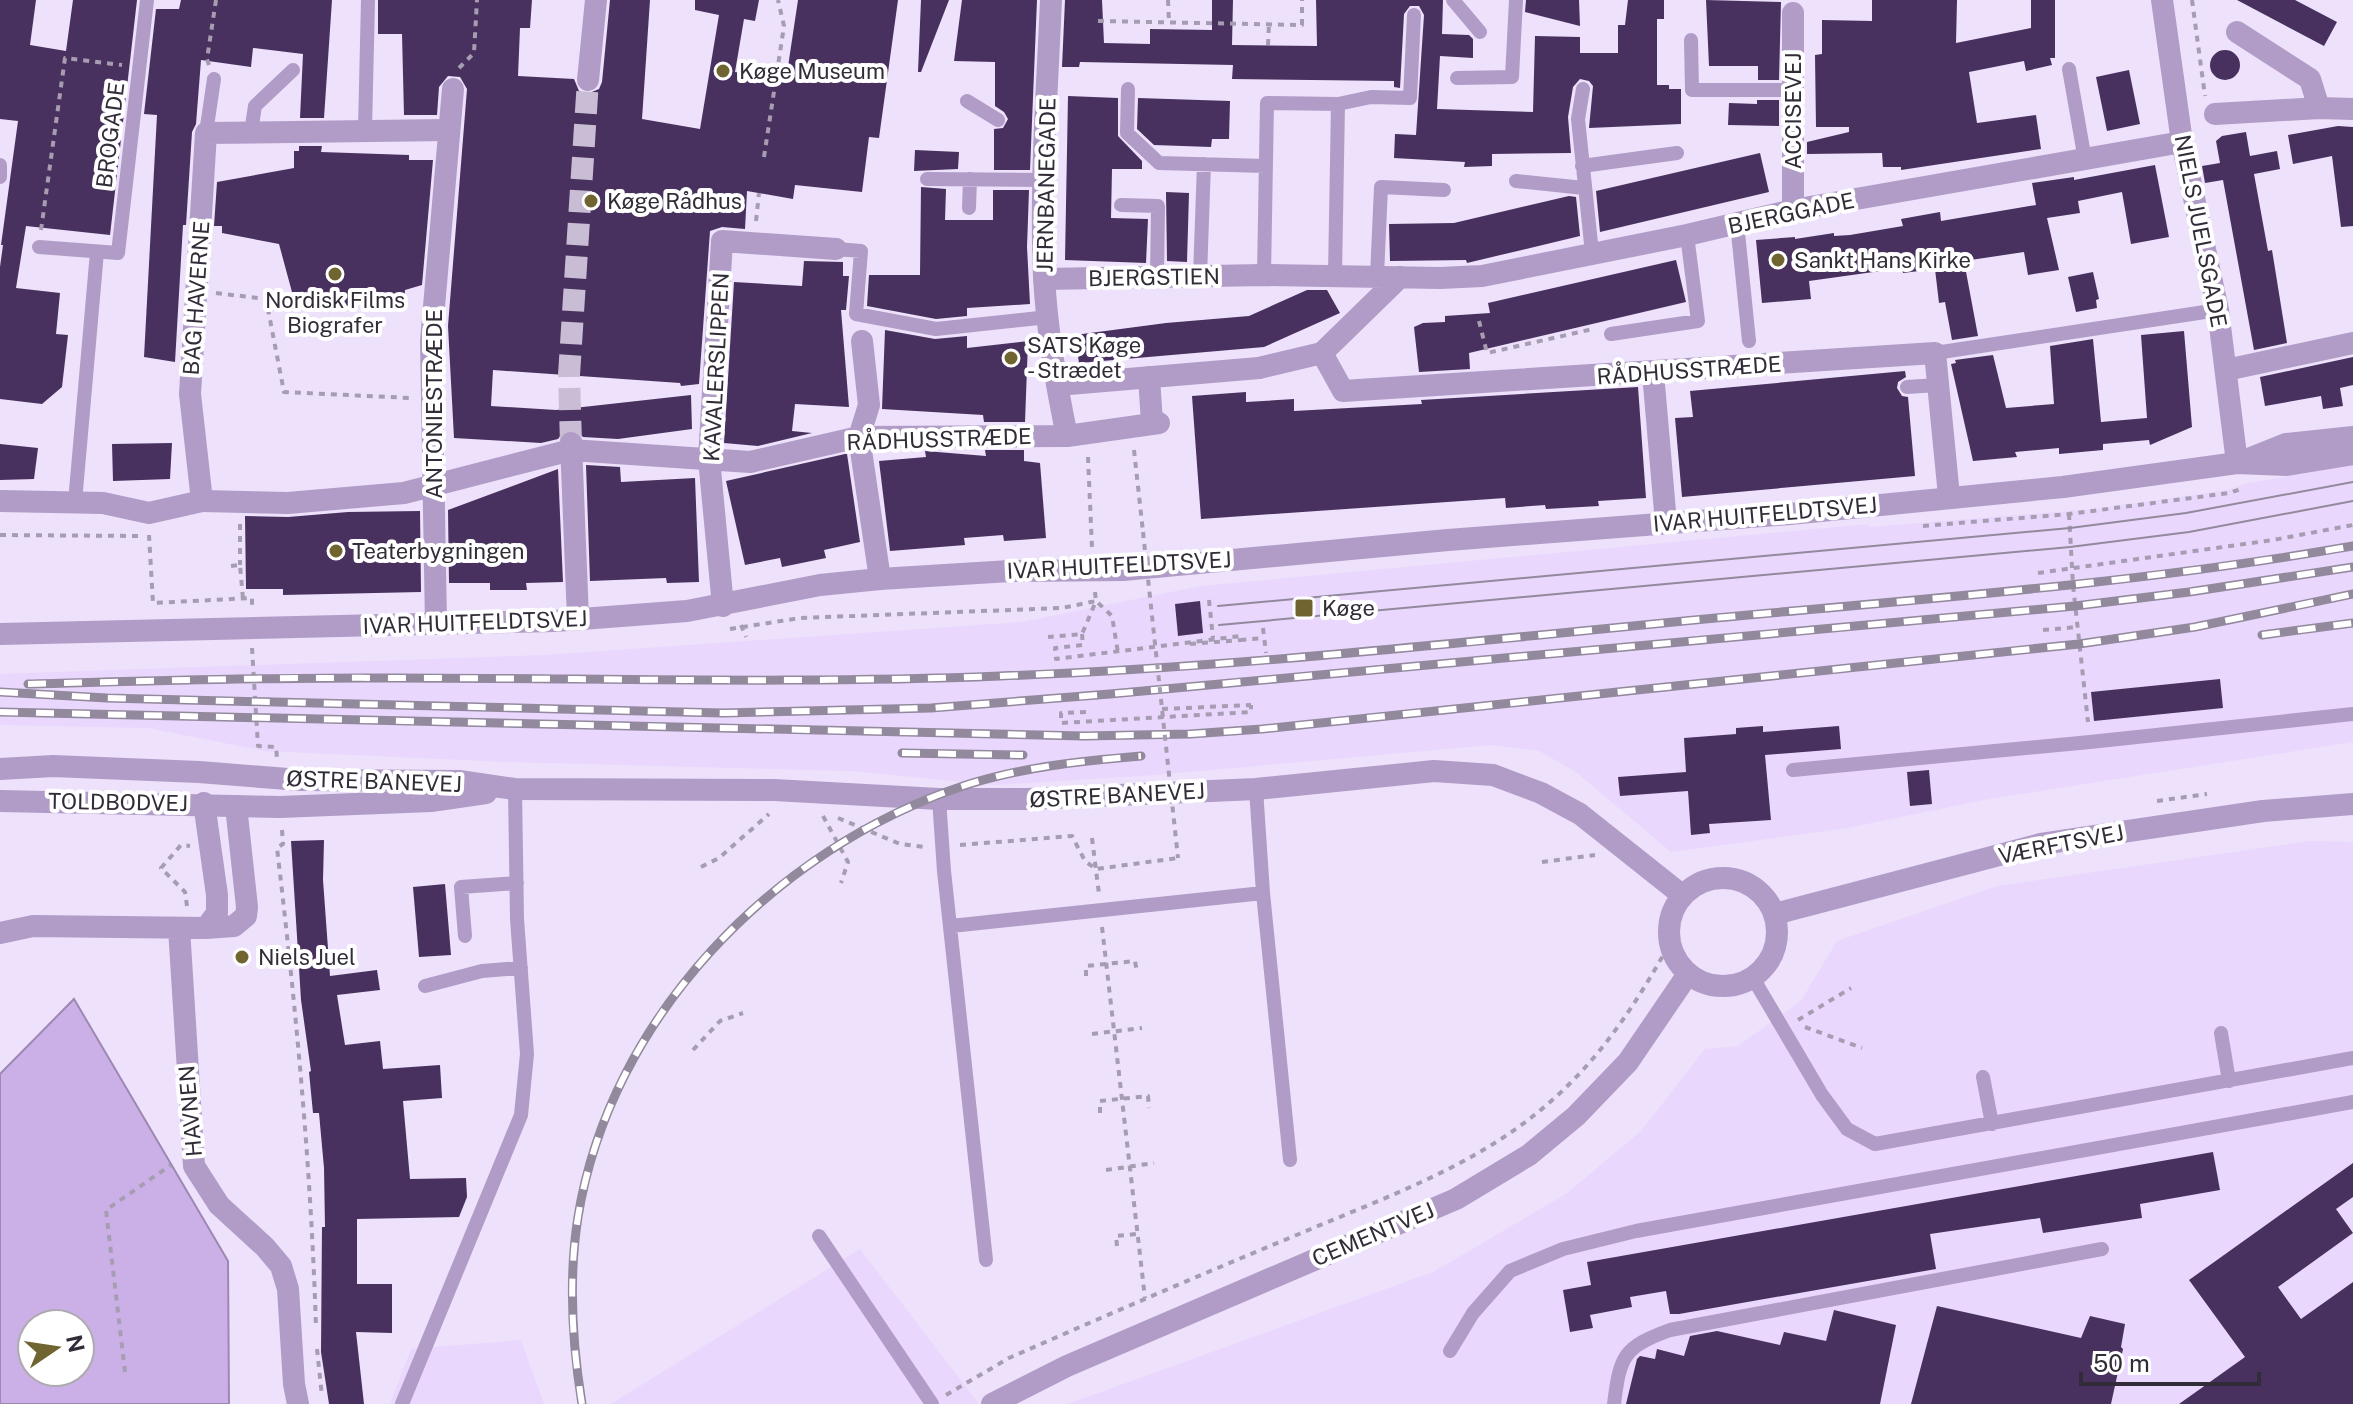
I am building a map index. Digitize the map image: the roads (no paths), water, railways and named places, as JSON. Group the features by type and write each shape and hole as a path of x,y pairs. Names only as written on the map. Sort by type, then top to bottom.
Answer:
{"street":[{"path":"588,80 596,0"},
{"name":"JERNBANEGADE","path":"1051,0 1042,121 1044,279 1056,377 1077,435"},
{"name":"NIELS JUELSGADE","path":"2162,0 2182,142 2218,310 2237,463"},
{"name":"ACCISEVEJ","path":"1793,13 1793,210"},
{"path":"2237,32 2310,79 2319,108"},
{"name":"ANTONIESTRÆDE","path":"436,624 431,341 453,89"},
{"path":"2215,114 2353,109"},
{"path":"206,133 449,130"},
{"name":"BAG HAVERNE","path":"202,501 190,394 206,133"},
{"name":"BJERGGADE","path":"1264,275 1482,276 1687,235 1793,210 2182,142"},
{"name":"KAVALERSLIPPEN","path":"723,606 709,459 722,241 836,249"},
{"name":"BJERGSTIEN","path":"1044,279 1264,275"},
{"path":"1056,377 1149,377 1259,368 1322,353 1400,277"},
{"path":"862,341 869,405 859,437 880,579"},
{"path":"2226,370 2353,343"},
{"name":"RÅDHUSSTRÆDE","path":"1322,353 1343,391 1935,353"},
{"path":"1935,353 1949,496"},
{"path":"1653,373 1666,523"},
{"name":"RÅDHUSSTRÆDE","path":"202,501 288,503 404,493 571,447 750,462 859,437 1077,435 1156,423 1149,377"},
{"name":"IVAR HUITFELDTSVEJ","path":"2237,463 2286,444 2353,437"},
{"path":"571,447 578,619"},
{"name":"IVAR HUITFELDTSVEJ","path":"0,634 436,624 687,611 820,585 880,579 1123,570 1448,540 1790,514 2063,487 2237,463 2287,465 2353,454"},
{"path":"0,501 103,503 149,524 202,501"},
{"name":"TOLDBODVEJ","path":"0,769 53,766 234,775"},
{"name":"ØSTRE BANEVEJ","path":"234,775 300,780 459,781 515,789 939,799 1028,799 1256,789 1434,771 1493,775 1541,793 1580,814 1682,895"},
{"name":"HAVNEN","path":"199,772 217,913 192,928 194,1166 219,1205 281,1266 288,1289 298,1404"},
{"path":"0,933 33,926 234,926 246,916 247,896 234,775"},
{"name":"ØSTRE BANEVEJ","path":"236,806 431,801 515,789"},
{"name":"TOLDBODVEJ","path":"0,801 236,806"},
{"name":"VÆRFTSVEJ","path":"1775,914 2041,844 2263,811 2353,804"},
{"path":"1715,878 1734,878 1751,885 1766,898 1775,914 1778,932 1775,950 1766,966 1753,978 1737,985 1720,987 1703,983 1688,974 1677,960 1670,943 1669,926 1673,909 1682,895 1697,884 1715,878"},
{"name":"CEMENTVEJ","path":"992,1404 1092,1355 1456,1199 1529,1155 1576,1116 1628,1062 1688,974"}],"lane":[{"name":"BROGADE","path":"97,252 118,253 147,0"},
{"path":"365,130 368,0"},
{"path":"1453,0 1480,32"},
{"path":"1457,78 1512,77 1516,0"},
{"path":"1264,275 1267,103 1338,104 1371,97 1410,98 1414,15"},
{"path":"1691,40 1692,90 1793,90"},
{"path":"2069,69 2085,160"},
{"path":"251,132 255,106 293,70"},
{"path":"206,133 214,79"},
{"path":"1128,89 1127,133 1159,163 1266,166"},
{"path":"1583,89 1578,119 1592,253"},
{"path":"967,101 998,120"},
{"path":"1335,275 1338,104"},
{"path":"1582,166 1677,153"},
{"path":"1200,276 1204,164"},
{"path":"0,165 0,177"},
{"path":"927,179 1043,180"},
{"path":"969,208 970,179"},
{"path":"1516,181 1584,188"},
{"path":"1377,276 1381,187 1444,190"},
{"path":"1121,205 1158,206 1157,277"},
{"path":"1737,223 1749,341"},
{"path":"1611,334 1698,321 1687,235"},
{"path":"39,247 97,252 75,502"},
{"path":"836,249 861,251 856,314 936,329 1048,317"},
{"path":"1935,353 2218,310"},
{"path":"1907,387 1938,385"},
{"path":"1793,770 2353,714"},
{"path":"402,1404 521,1115 527,1054 515,789"},
{"path":"1256,789 1263,893 1290,1160"},
{"path":"939,799 986,1260"},
{"path":"465,936 461,887 517,883"},
{"path":"951,926 1263,893"},
{"path":"425,986 482,971 521,968"},
{"path":"1753,978 1822,1095 1847,1129 1875,1144 2353,1058"},
{"path":"2221,1033 2229,1081"},
{"path":"1983,1077 1992,1124"},
{"path":"1450,1351 1473,1313 1510,1271 1563,1249 1652,1228 2353,1102"},
{"path":"819,1236 932,1404"},
{"path":"1614,1404 1626,1353 1640,1341 1670,1330 2102,1249"}],"tunnel":[{"path":"571,443 569,375 588,80"}],"tram line":[{"path":"1218,606 2070,528 2186,513 2353,482"},
{"path":"1219,625 2070,547 2189,532 2353,501"}],"railway":[{"path":"28,684 346,678 848,680 1094,672 1374,651 1975,594 2202,569 2353,546"},
{"path":"0,692 107,698 723,713 931,708 2075,606 2353,567"},
{"path":"0,712 1084,736 1190,734 2079,644 2195,627 2353,594"},
{"path":"2262,635 2353,623"},
{"path":"902,753 1023,755"},
{"path":"582,1404 574,1334 573,1264 578,1217 596,1144 625,1075 664,1010 712,950 767,898 828,852 894,814 963,786 1007,774 1141,756"}],"place":[{"name":"Køge Museum","path":"723,71"},
{"name":"Køge Rådhus","path":"591,201"},
{"name":"Sankt Hans Kirke","path":"1778,260"},
{"name":"Nordisk Films Biografer","path":"335,274"},
{"name":"SATS Køge - Strædet","path":"1011,358"},
{"name":"Teaterbygningen","path":"336,551"},
{"name":"Køge","path":"1304,608"},
{"name":"Niels Juel","path":"242,957"}]}
